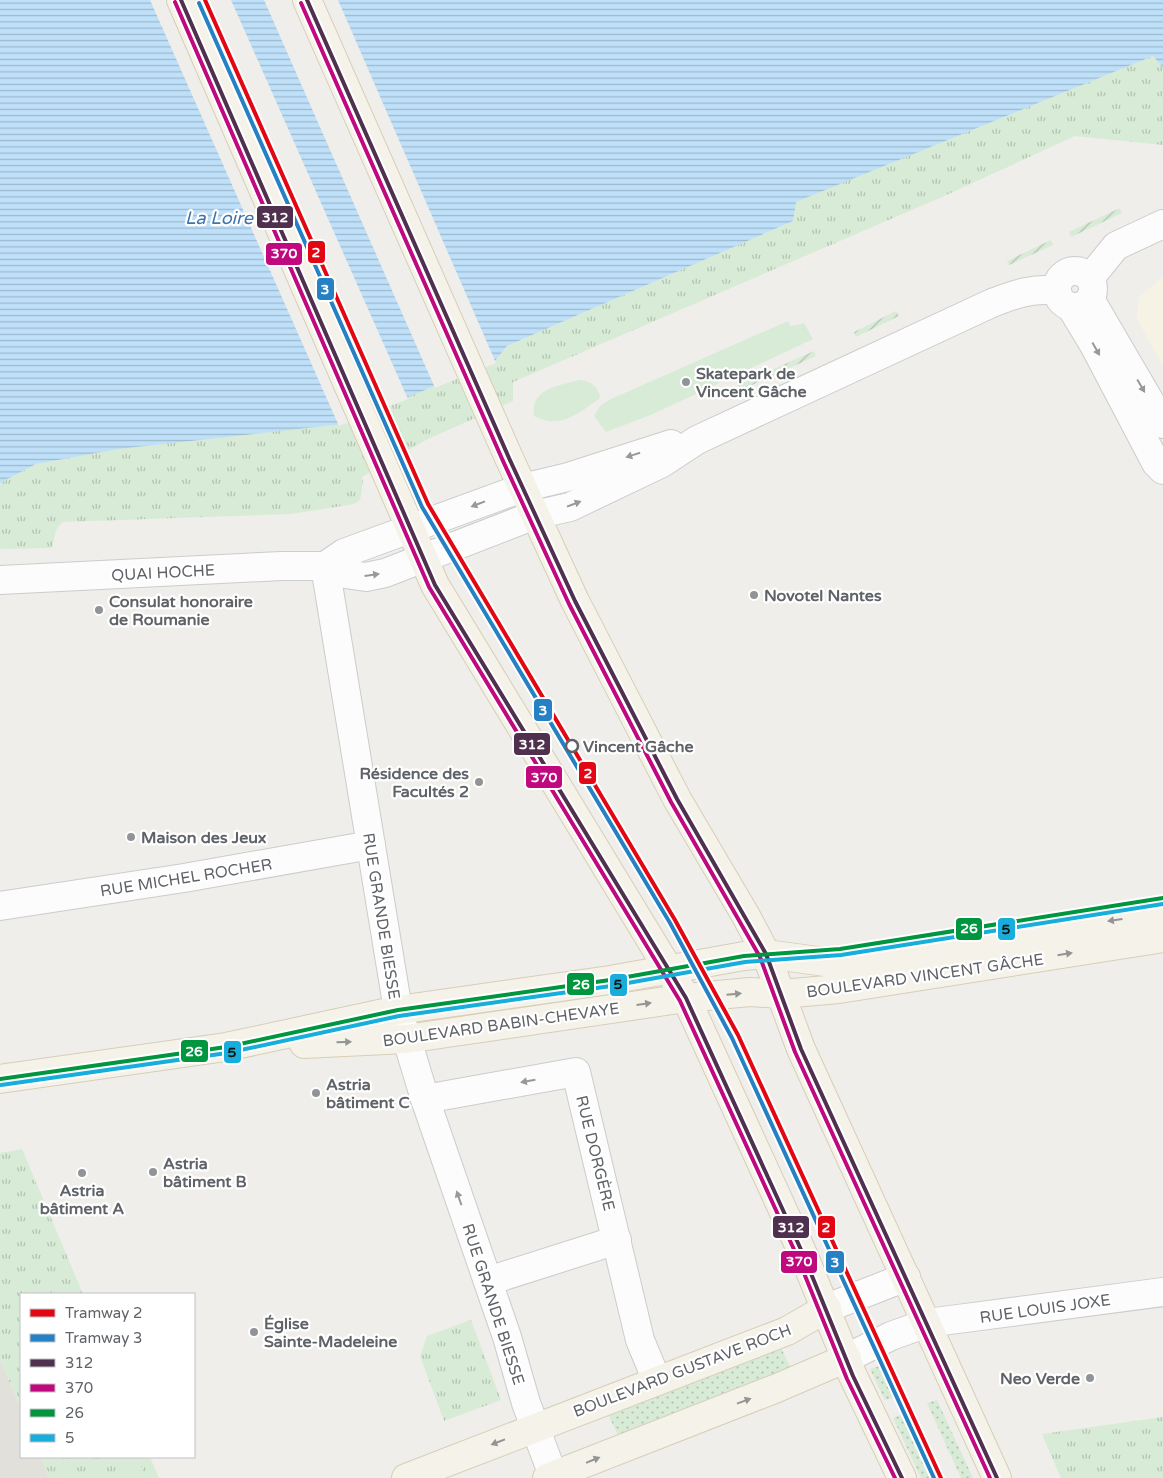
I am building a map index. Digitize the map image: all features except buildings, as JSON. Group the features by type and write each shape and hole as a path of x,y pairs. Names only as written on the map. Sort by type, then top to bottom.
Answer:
{"main road":[{"path":"181,0 394,490 422,559 435,585 686,998 902,1478"},
{"path":"307,0 522,488 575,601 677,799 746,916 766,954 792,1028 805,1058 997,1478"},
{"name":"BOULEVARD VINCENT GÂCHE","path":"670,970 766,954 833,962 1163,913"},
{"name":"BOULEVARD VINCENT GÂCHE","path":"686,998 750,992 781,994 839,989 1163,938"},
{"name":"BOULEVARD BABIN-CHEVAYE","path":"0,1079 226,1047 398,1010 670,970"},
{"name":"BOULEVARD BABIN-CHEVAYE","path":"226,1047 406,1039 686,998"},
{"name":"BOULEVARD GUSTAVE ROCH","path":"406,1478 787,1331 826,1308"},
{"path":"552,1477 777,1388 847,1358"}],"street":[{"path":"1077,294 1116,246 1163,224"},
{"path":"325,566 345,574 366,577 385,573 535,515 580,502 662,462 697,440 1017,293 1045,289 1077,294 1163,424"},
{"path":"1077,294 1094,345 1156,462 1163,470"},
{"path":"325,566 344,553 522,488 568,477 664,444 697,440"},
{"name":"QUAI HOCHE","path":"0,580 325,566"},
{"name":"RUE GRANDE BIESSE","path":"325,566 398,1010 425,1099 488,1281 535,1428"},
{"name":"RUE MICHEL ROCHER","path":"0,906 184,878 371,846"},
{"name":"RUE DORGÈRE","path":"425,1099 576,1072 640,1340 657,1381"},
{"path":"488,1281 617,1240"},
{"path":"826,1308 906,1277"},
{"name":"RUE LOUIS JOXE","path":"847,1358 890,1336 927,1323 1163,1292"},
{"path":"535,1428 552,1477"}],"shaded area":[{"path":"1163,277 1163,366 1137,319 1139,297"},
{"path":"0,1359 20,1408 20,1458 41,1458 49,1478 0,1478"}],"green space":[{"path":"1153,56 1163,68 1163,145 1075,136 942,197 513,382 513,401 426,440 362,477 363,483 360,500 354,504 291,514 62,522 56,530 52,548 0,549 0,483 36,464 118,448 495,361 507,346 793,221 795,202"},
{"path":"1120,208 1122,213 1071,237 1069,232"},
{"path":"1051,240 1053,245 1009,265 1007,261"},
{"path":"896,311 899,316 856,337 854,332"},
{"name":"Skatepark de Vincent Gâche","path":"788,321 790,326 804,323 813,339 653,414 606,432 594,416 600,406 611,399"},
{"path":"814,351 816,356 741,390 738,385"},
{"path":"579,380 593,384 598,390 600,398 569,418 552,421 534,416 534,407 541,394 555,387"},
{"path":"22,1149 83,1293 20,1293 20,1408 0,1359 0,1153"},
{"path":"471,1320 501,1400 444,1421 420,1356 427,1336"},
{"path":"779,1344 791,1368 619,1437 606,1411"},
{"path":"882,1365 896,1397 885,1400 870,1369"},
{"path":"937,1400 973,1478 961,1478 927,1403"},
{"path":"903,1414 933,1478 921,1478 893,1418"},
{"path":"1163,1417 1163,1478 1061,1478 1042,1434"},
{"path":"41,1458 150,1458 159,1478 49,1478"},
{"path":"122,1458 137,1458 146,1477 131,1478"}],"water":[{"name":"La Loire","path":"0,0 1163,0 1163,68 1153,56 796,202 793,221 507,346 495,361 343,424 118,449 36,464 0,483"}],"pier":[{"path":"150,0 231,0 408,399 339,426"},
{"path":"264,0 338,0 496,363 435,388"}],"tram line":[{"name":"2","path":"205,0 428,504 675,920 738,1035 941,1478"},
{"name":"3","path":"199,3 422,507 670,923 732,1038 934,1478"}],"transit line":[{"name":"312","path":"181,0 435,585 686,998 803,1254 853,1376 902,1478"},
{"name":"312","path":"307,0 509,458 575,601 677,799 766,954 801,1049 997,1478"},
{"name":"370","path":"175,2 429,587 680,1001 797,1256 847,1379 895,1478"},
{"name":"370","path":"301,3 503,461 569,604 671,802 760,957 795,1052 990,1478"},
{"name":"26","path":"0,1079 226,1047 398,1010 610,980 744,956 840,949 1163,898"},
{"name":"5","path":"1,1085 227,1053 399,1016 611,986 745,962 841,955 1163,904"}],"place":[{"name":"Skatepark de Vincent Gâche","path":"686,382"},
{"name":"Novotel Nantes","path":"754,595"},
{"name":"Consulat honoraire de Roumanie","path":"99,610"},
{"name":"Vincent Gâche","path":"572,746"},
{"name":"Résidence des Facultés 2","path":"479,782"},
{"name":"Maison des Jeux","path":"131,837"},
{"name":"Astria bâtiment C","path":"316,1093"},
{"name":"Astria bâtiment B","path":"153,1172"},
{"name":"Astria bâtiment A","path":"82,1173"},
{"name":"Église Sainte-Madeleine","path":"254,1332"},
{"name":"Neo Verde","path":"1090,1378"}]}
